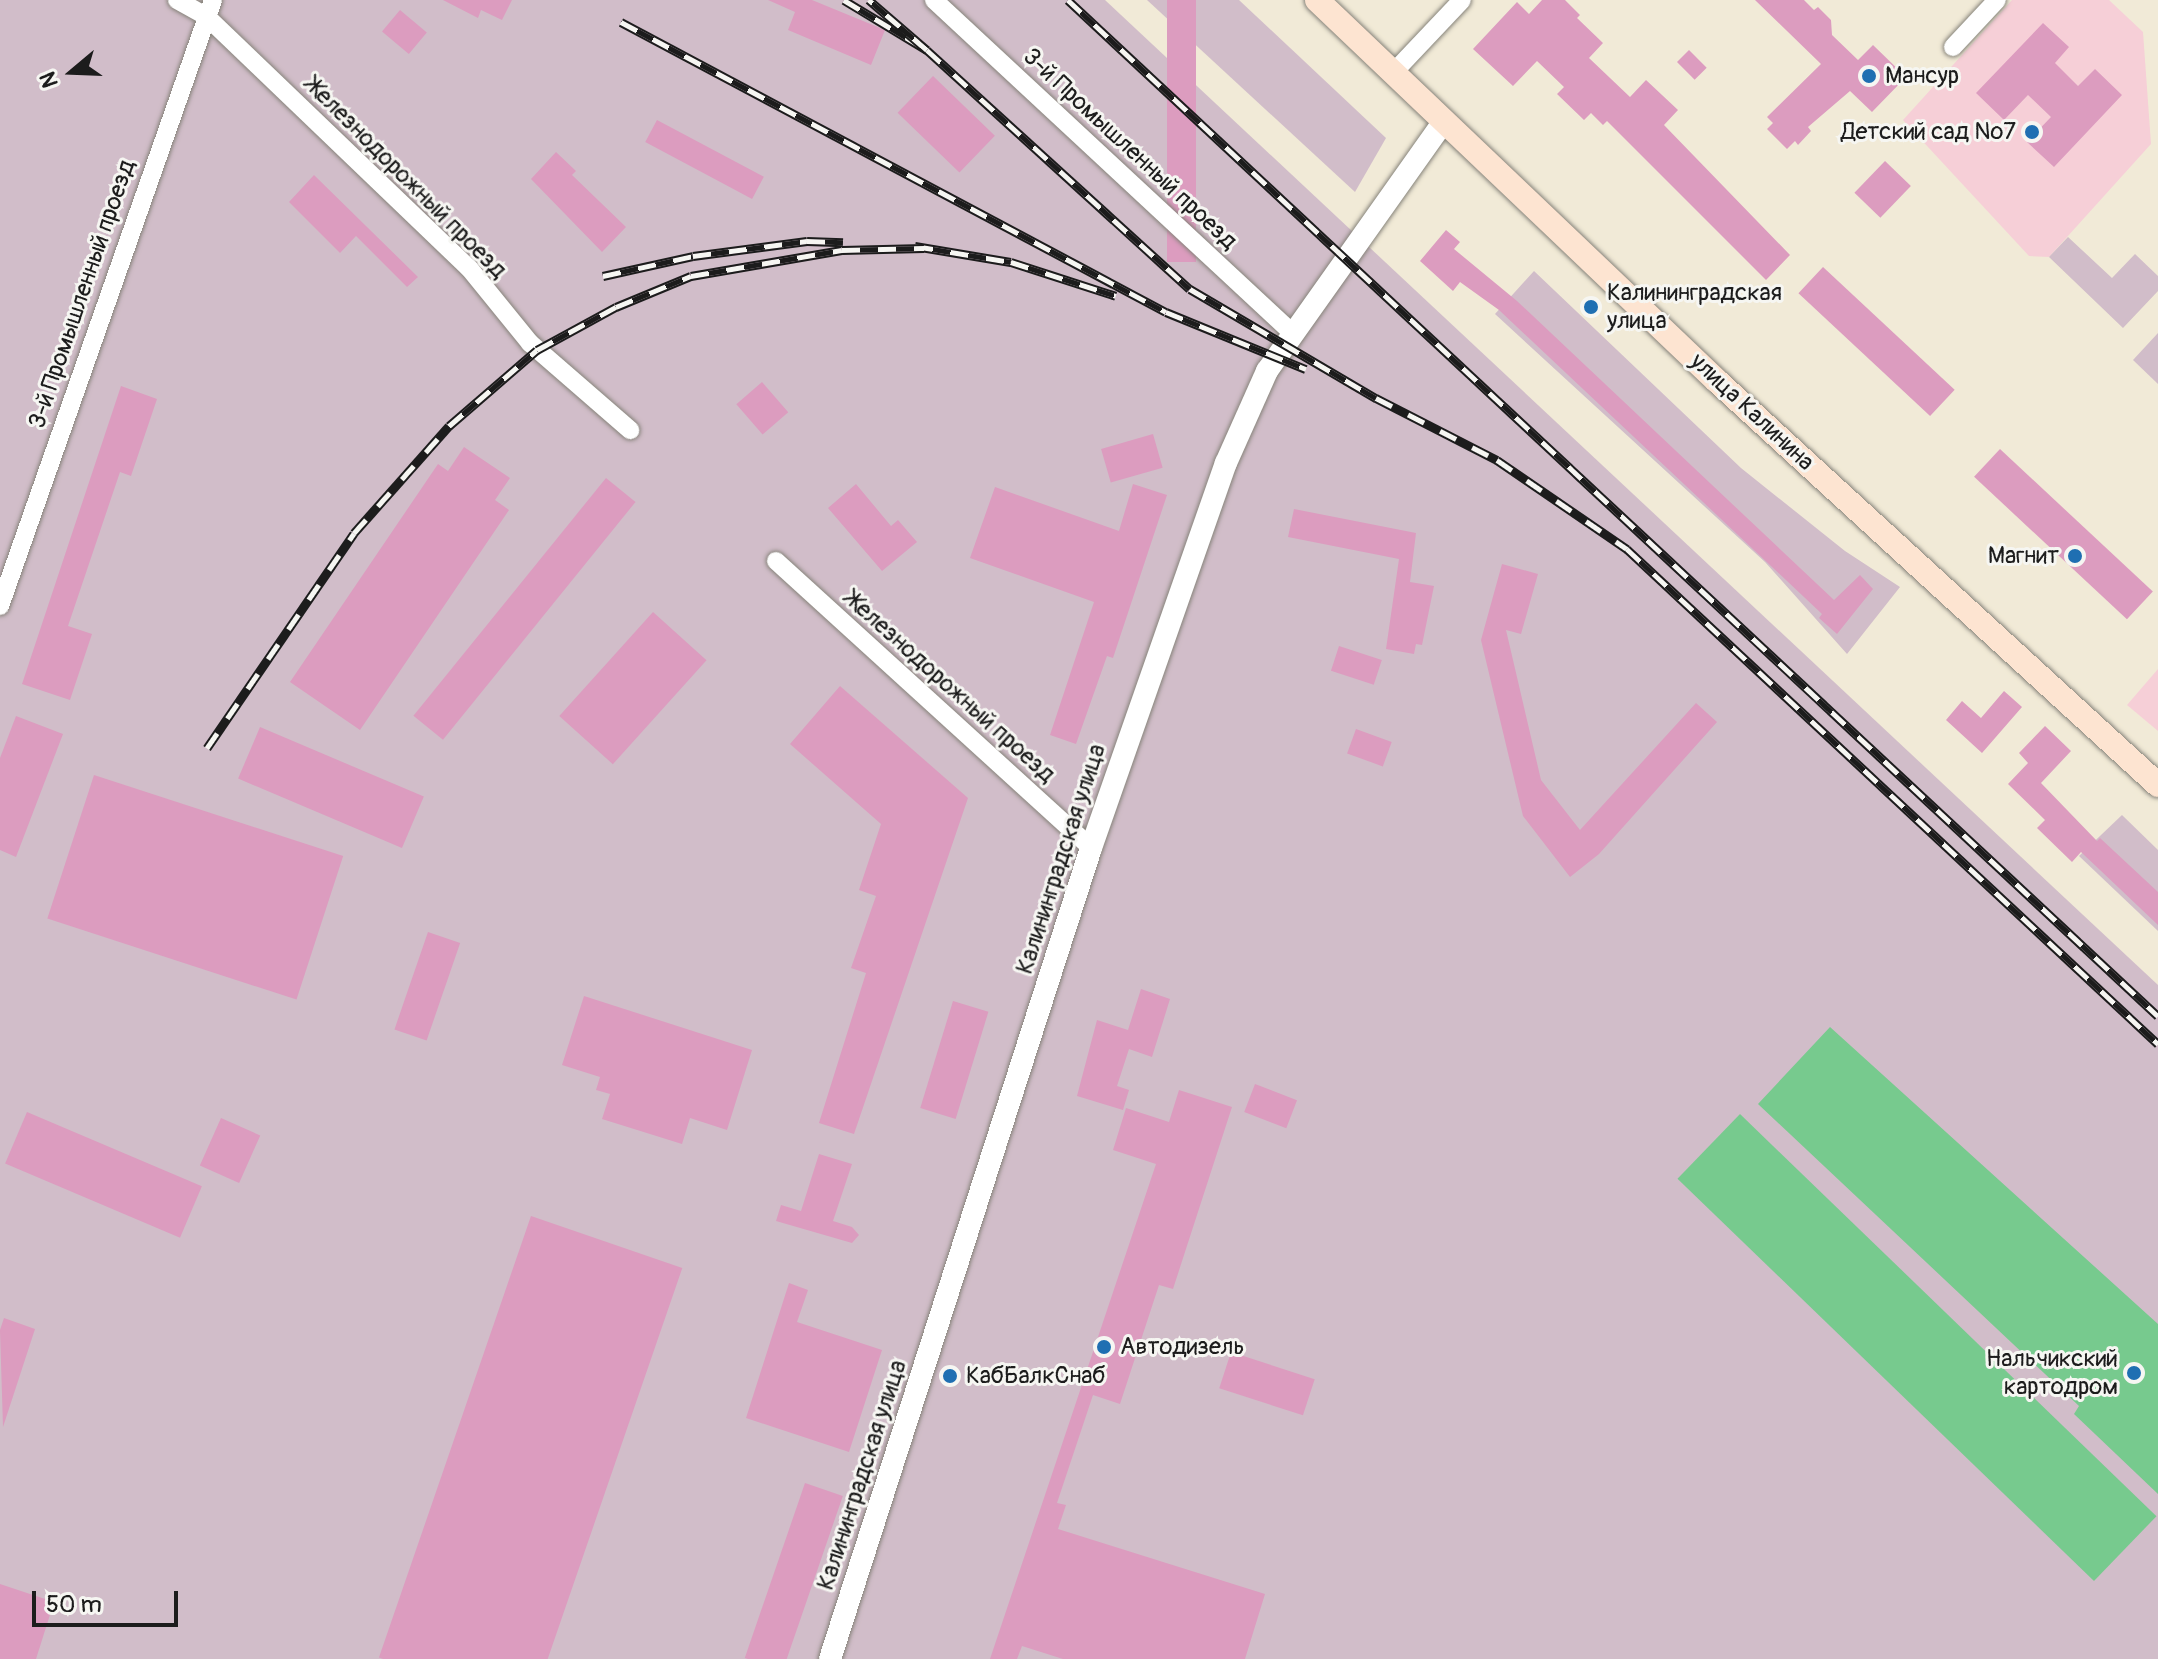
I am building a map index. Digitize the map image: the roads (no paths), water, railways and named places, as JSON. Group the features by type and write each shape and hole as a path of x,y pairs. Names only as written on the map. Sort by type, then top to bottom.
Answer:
{"main road":[{"name":"улица Калинина","path":"1317,0 1443,122 2158,785"}],"street":[{"name":"Железнодорожный проезд","path":"177,0 210,8 469,268 530,343 630,430"},
{"name":"3-й Промышленный проезд","path":"934,0 1294,334"},
{"path":"1393,73 1462,0"},
{"path":"1953,47 1997,0"},
{"name":"3-й Промышленный проезд","path":"0,606 210,8"},
{"name":"Калининградская улица","path":"830,1659 1091,848 1226,463 1267,371 1443,122"},
{"name":"Железнодорожный проезд","path":"776,561 1091,848"}],"railway":[{"path":"844,0 927,50 869,0"},
{"path":"1068,0 2158,1016"},
{"path":"621,22 1166,312 1306,369"},
{"path":"927,50 1190,289 1376,398 1497,460 1627,549 2158,1044"},
{"path":"603,276 693,256 807,241 843,242"},
{"path":"915,246 1011,262 1116,296"},
{"path":"207,748 354,533 449,426 537,350 616,307 691,276 842,250 924,248"}],"place":[{"name":"Мансур","path":"1869,76"},
{"name":"Детский сад №7","path":"2032,132"},
{"name":"Калининградская улица","path":"1591,307"},
{"name":"Магнит","path":"2075,556"},
{"name":"Автодизель","path":"1104,1347"},
{"name":"Нальчикский картодром","path":"2134,1373"},
{"name":"КабБалкСнаб","path":"950,1376"}]}
